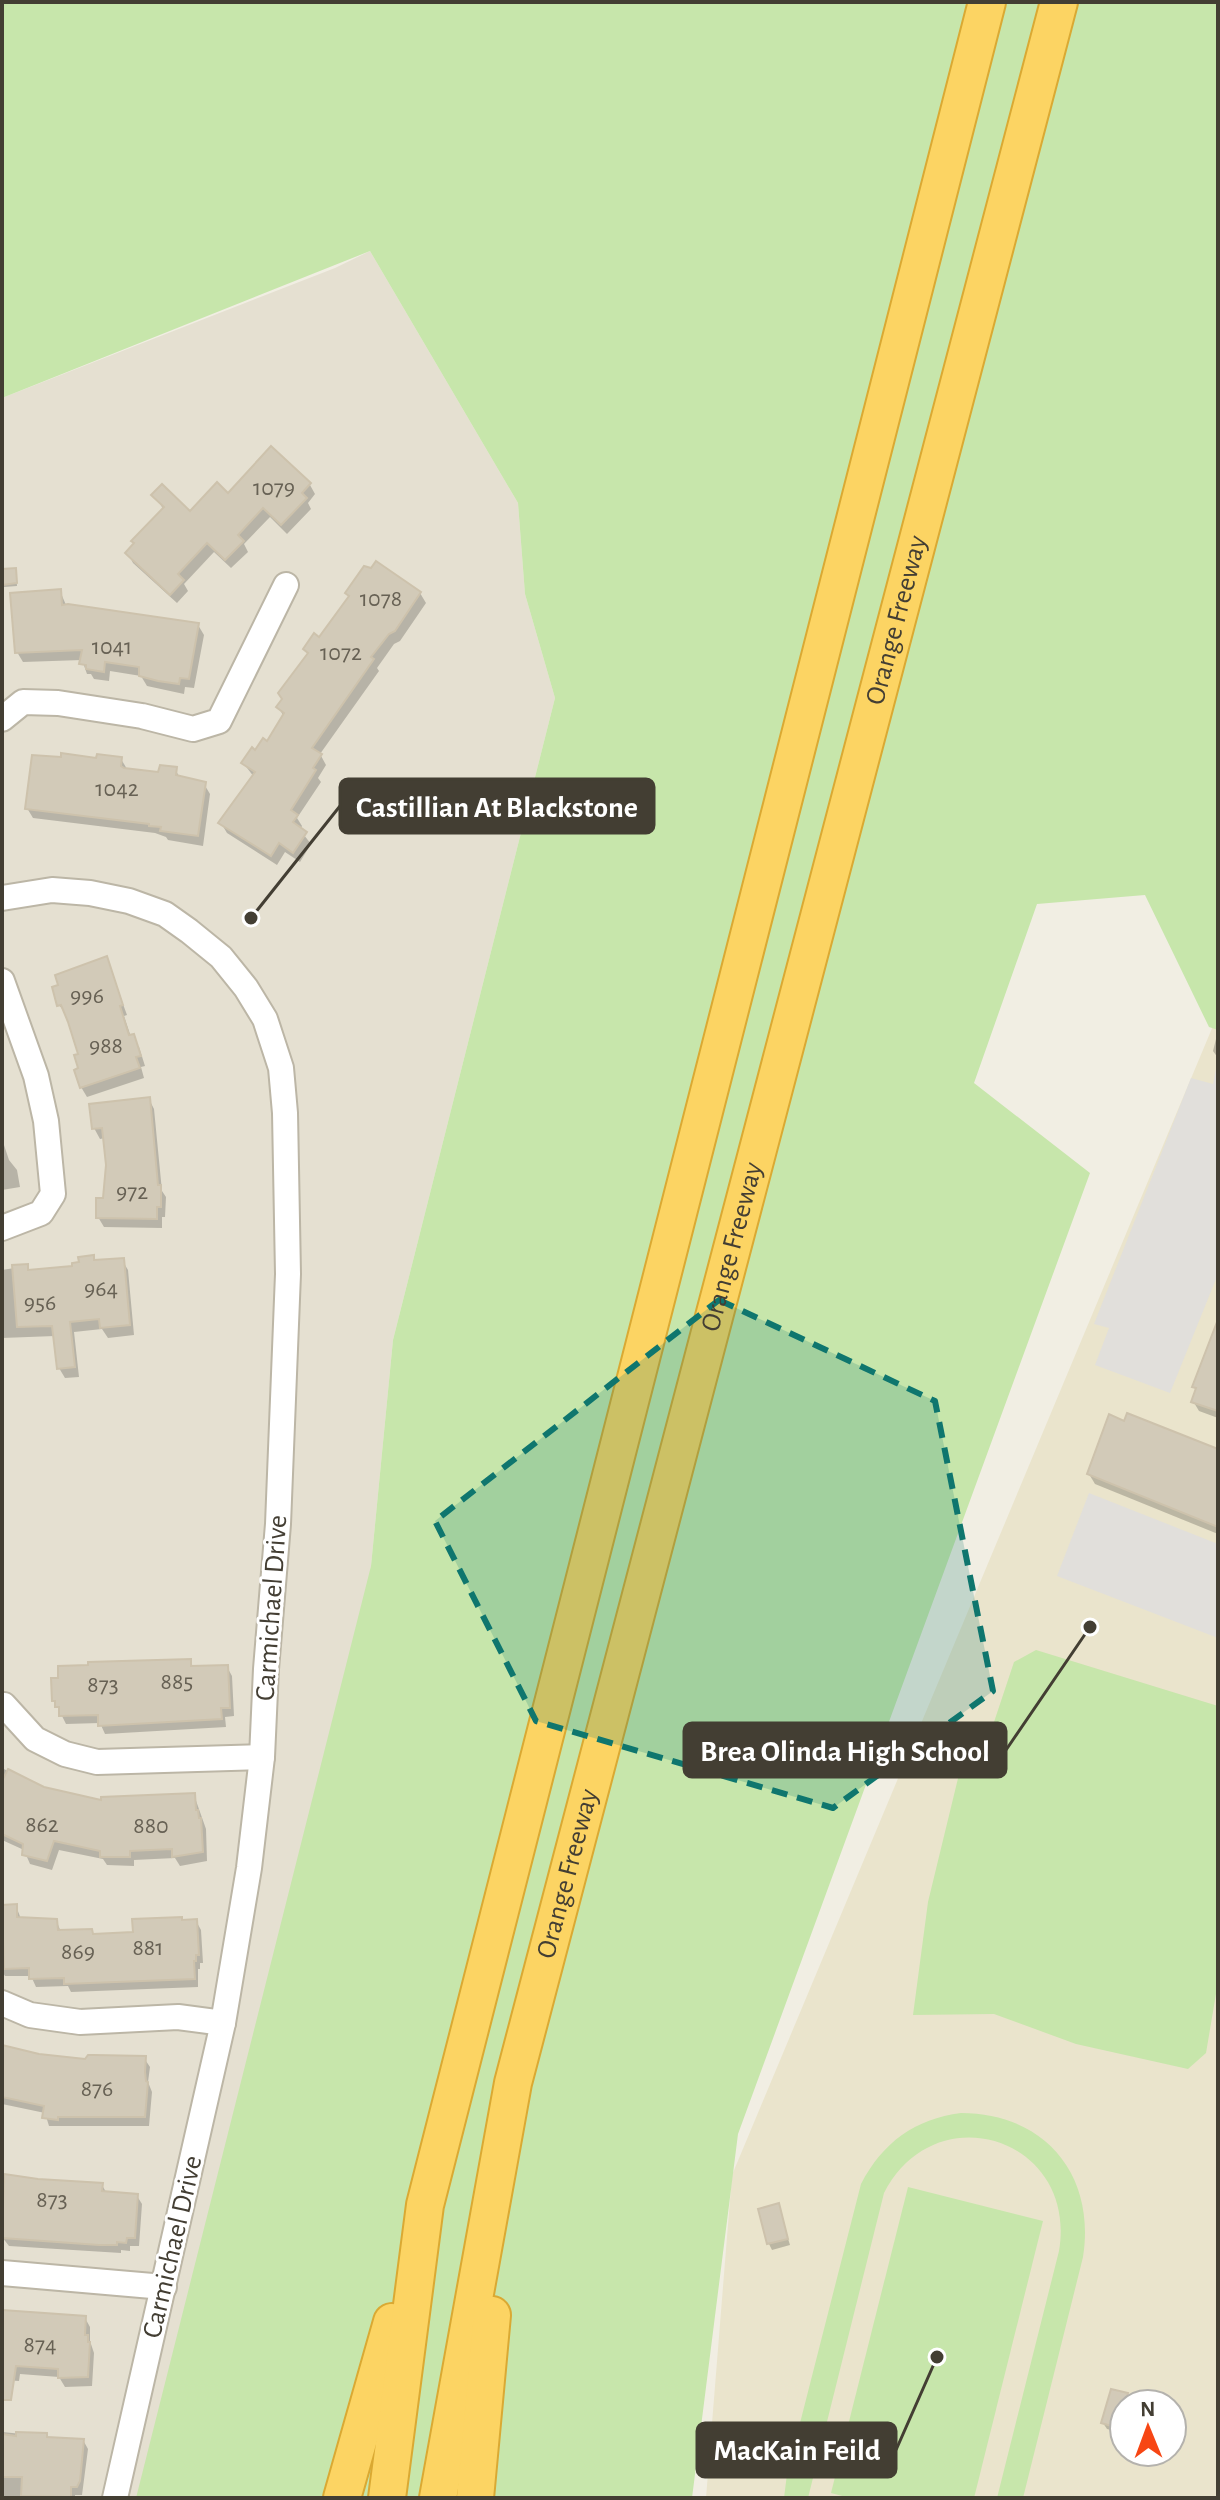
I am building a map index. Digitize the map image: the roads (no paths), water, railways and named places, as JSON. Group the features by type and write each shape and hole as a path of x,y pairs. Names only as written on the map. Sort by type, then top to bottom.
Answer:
{"highway":[{"name":"Orange Freeway","path":"387,2498 425,2205 985,7"},
{"name":"Orange Freeway","path":"438,2498 513,2083 1055,17"},
{"path":"475,2498 513,2083"},
{"path":"342,2498 425,2205"}],"street":[{"path":"2,719 23,702 72,705 142,716 193,729 219,721 286,585"},
{"name":"Carmichael Drive","path":"2,898 52,890 90,893 129,901 165,914 221,957 246,988 265,1019 281,1068 285,1113 288,1274 278,1524 262,1757 249,1868 223,2023 115,2498"},
{"path":"2,981 36,1076 46,1121 53,1194 41,1213 2,1228"},
{"path":"4,1705 35,1739 65,1754 97,1762 262,1757"},
{"path":"2,2003 30,2015 80,2022 178,2017 223,2023"},
{"path":"2,2273 164,2287"}],"place":[{"name":"Castillian At Blackstone","path":"251,918"},
{"name":"Brea Olinda High School","path":"1090,1627"},
{"name":"MacKain Feild","path":"937,2357"}]}
